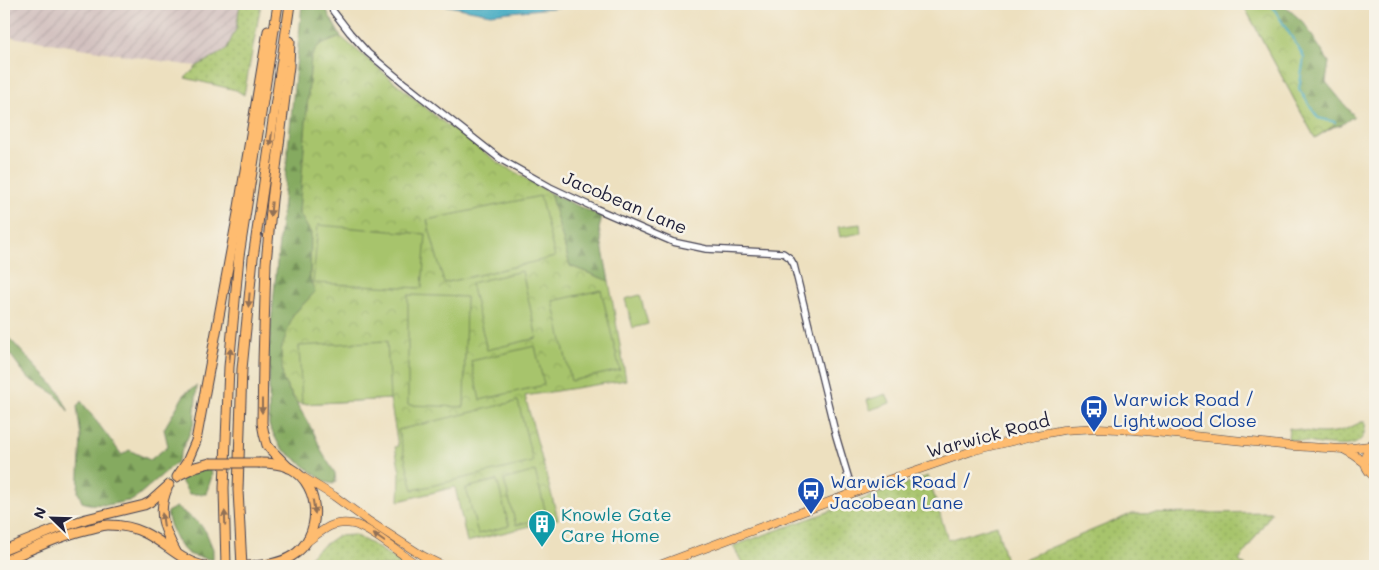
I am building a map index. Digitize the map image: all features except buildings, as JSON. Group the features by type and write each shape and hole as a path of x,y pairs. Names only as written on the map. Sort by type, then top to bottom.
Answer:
{"highway":[{"path":"4,550 72,524 144,505 150,502 177,477 187,462 196,442 238,213 273,4"},
{"path":"226,566 224,488 228,367 239,256 278,4"},
{"path":"288,566 305,545 314,526 316,514 309,488 299,475 271,450 267,444 262,423 266,263 289,66 291,4"},
{"path":"242,566 238,490 242,369 253,258 291,4"},
{"path":"177,477 195,467 210,463 260,463 275,464 289,468"},
{"path":"169,485 163,500 163,522 166,534 183,560"},
{"path":"4,561 30,549 79,532 107,525 144,532 183,560 204,566"},
{"path":"246,566 276,563 286,559 305,545"}],"main road":[{"name":"Warwick Road","path":"657,566 976,450 1063,430 1099,428 1134,430 1292,446 1343,449 1372,443"},
{"name":"Warwick Road","path":"1372,443 1364,456 1369,472 1375,478"},
{"name":"Warwick Road","path":"1343,449 1365,463"},
{"path":"299,475 334,496 401,542 442,566"},
{"path":"305,545 324,529 332,525 354,524 367,530 419,566"},
{"path":"401,542 412,553 431,566"}],"street":[{"name":"Jacobean Lane","path":"330,4 333,11 350,33 368,53 405,84 500,159 550,187 673,242 706,248 783,253 790,258 794,265 853,494"}],"shaded area":[{"path":"4,4 240,4 236,29 226,50 197,66 4,36"}],"green space":[{"path":"240,4 261,4 244,95 236,90 185,78 197,66 226,50 236,29"},
{"path":"302,4 326,4 328,13 341,37 318,46 311,58 299,213 311,233 310,278 315,292 293,315 283,380 335,473 336,482 333,484 325,482 280,447 269,425 269,345"},
{"path":"1240,4 1283,4 1304,23 1329,62 1326,82 1354,116 1315,138 1244,6"},
{"path":"1240,4 1271,4 1304,58 1299,89 1318,118 1335,122 1333,126 1315,138 1244,6"},
{"path":"341,37 439,119 499,163 550,193 570,266 609,281 626,380 525,396 558,519 467,542 455,487 399,501 400,472 395,447 398,446 390,399 302,404 297,403 283,380 281,350 293,315 315,292 310,278 311,233 299,213 311,58 318,46"},
{"path":"550,193 602,217 599,229 609,281 570,266"},
{"path":"540,196 555,257 444,283 427,220"},
{"path":"860,224 861,233 840,237 838,227"},
{"path":"318,225 426,234 422,288 313,283"},
{"path":"522,271 537,338 487,350 471,283"},
{"path":"601,290 620,370 571,381 553,301"},
{"path":"408,295 466,297 464,407 408,405"},
{"path":"640,295 648,324 633,328 625,299"},
{"path":"9,338 58,390 69,412 55,394 27,377 4,346 4,340"},
{"path":"387,341 390,399 302,404 299,346"},
{"path":"535,346 544,385 480,400 471,361"},
{"path":"197,386 194,423 177,462 133,500 107,505 82,502 78,492 81,437 77,407 81,401 122,455 129,450 150,460 168,446 164,429 185,393"},
{"path":"886,394 890,403 870,410 867,400"},
{"path":"518,401 533,462 413,490 398,430"},
{"path":"1365,422 1363,437 1350,445 1342,446 1288,439 1289,428 1326,433 1342,430"},
{"path":"211,466 212,476 206,494 189,494 181,481 189,472"},
{"path":"535,471 547,517 516,525 504,480"},
{"path":"928,476 948,540 997,525 1007,566 744,566 733,546"},
{"path":"497,480 509,526 478,534 466,488"},
{"path":"176,507 199,523 206,532 213,549 213,560 189,554 177,541 167,512"},
{"path":"1272,512 1239,561 1246,566 1007,566 1131,514"},
{"path":"354,535 406,566 300,566 317,550 337,536"}],"water":[{"path":"438,4 592,4 490,14"}],"waterway":[{"path":"1271,4 1304,57 1299,89 1318,118 1335,122"}],"place":[{"name":"Warwick Road / Lightwood Close","path":"1094,433"},
{"name":"Warwick Road / Jacobean Lane","path":"811,515"},
{"name":"Knowle Gate Care Home","path":"542,548"}]}
